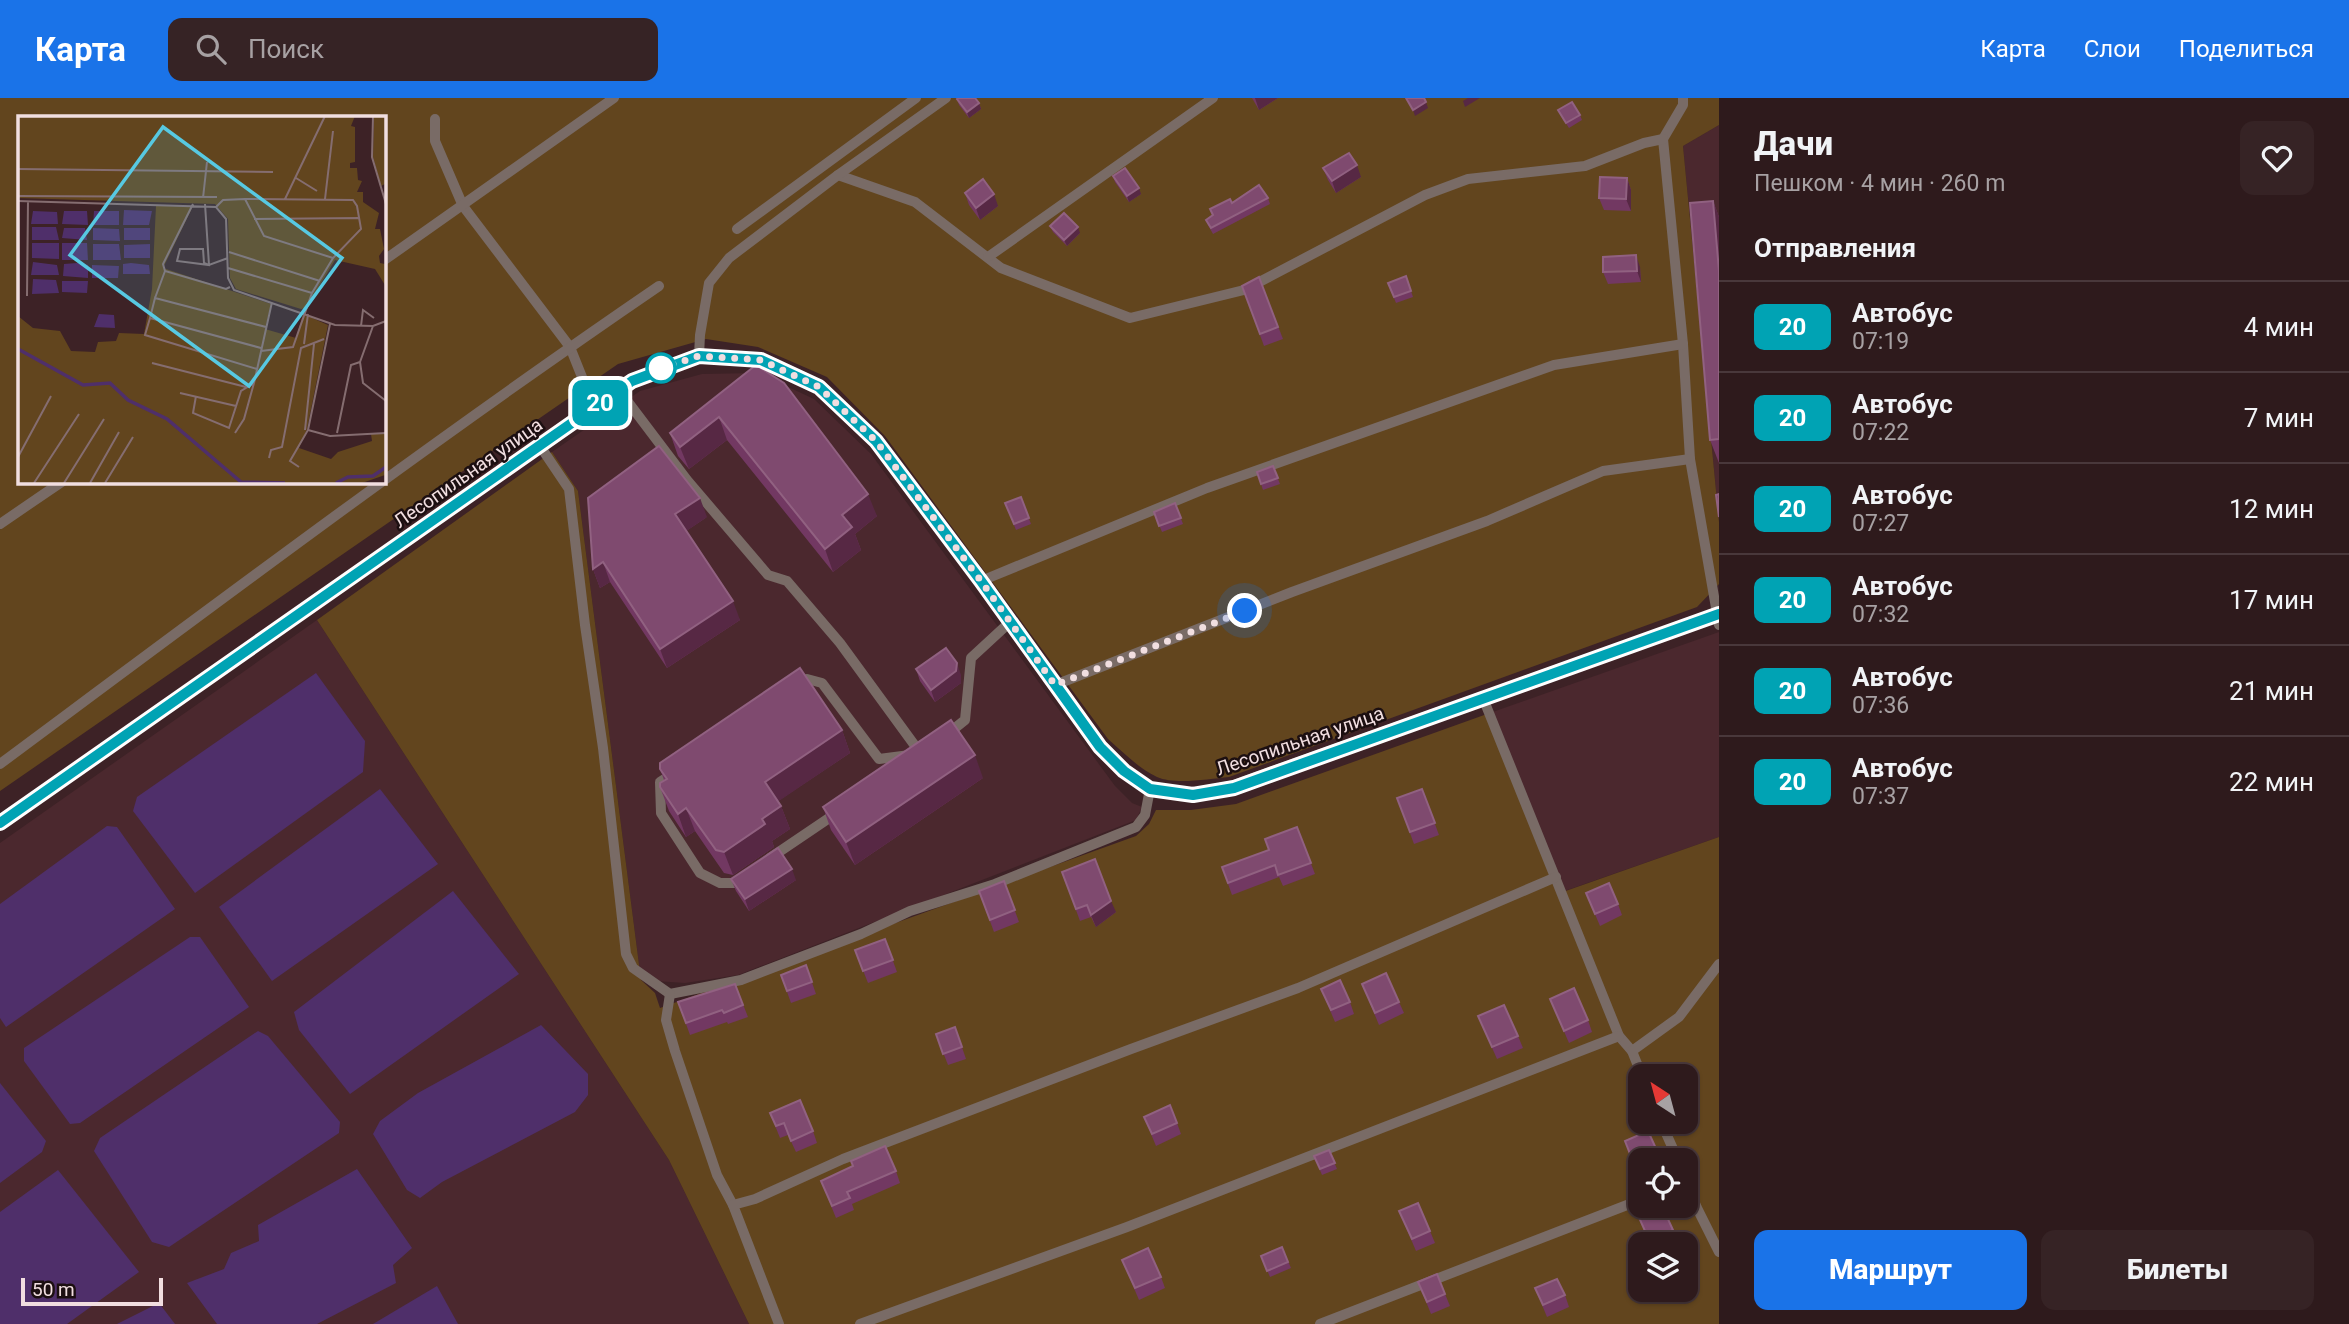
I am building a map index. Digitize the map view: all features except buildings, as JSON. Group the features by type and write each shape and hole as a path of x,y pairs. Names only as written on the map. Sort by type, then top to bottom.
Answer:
{"street":[{"name":"Лесопильная улица","path":"0,823 619,390 642,376 699,356 761,360 819,387 876,441 1100,747 1124,771 1150,789 1193,795 1234,788 1483,698 1718,618"}],"lane":[{"path":"385,260 614,98"},
{"path":"737,229 916,98"},
{"path":"699,356 709,283 729,258 838,174 946,98"},
{"path":"988,257 1213,98"},
{"path":"1683,98 1683,105 1663,139 1683,344 1690,459 1718,618"},
{"path":"435,119 435,141 463,206 570,347 594,407"},
{"path":"838,174 915,202 1001,268 1130,318 1244,290 1425,195 1468,178 1585,166 1644,143 1663,139"},
{"path":"385,481 659,286"},
{"path":"981,581 1207,488 1554,365 1683,344"},
{"path":"619,390 687,480 768,575 787,581 840,643 921,754"},
{"path":"540,446 569,489 603,748 626,954 634,968 670,994 741,980 861,934 910,911 995,884 1136,827 1145,815 1150,789"},
{"path":"1055,685 1292,592 1487,521 1602,471 1690,459"},
{"path":"0,524 60,483"},
{"path":"0,764 382,483"},
{"path":"900,769 965,720 971,658 1010,622"},
{"path":"785,695 807,679 822,683 879,759 921,754"},
{"path":"1483,698 1619,1036 1632,1051 1637,1064"},
{"path":"683,766 660,782 661,813 700,873 720,884 735,883 845,807"},
{"path":"733,1205 755,1199 843,1159 1298,988 1556,877"},
{"path":"1632,1051 1679,1017 1719,964"},
{"path":"670,994 666,1020 675,1051 717,1175 733,1205 779,1324"},
{"path":"860,1324 1140,1222 1619,1036"},
{"path":"1320,1324 1628,1205"},
{"path":"1698,1207 1719,1252"}],"shaded area":[{"path":"0,98 1719,98 1719,125 1683,146 1719,522 1719,584 1697,607 1229,777 1173,781 1157,777 1143,769 1108,739 885,436 827,377 758,347 706,339 618,364 0,791"},
{"path":"1719,125 1719,522 1683,146"},
{"path":"758,373 814,399 871,454 1115,786 1132,803 1142,807 1136,820 738,975 685,983 641,980 578,491 552,452 640,391 702,374"},
{"path":"552,452 578,491 641,980 655,993 660,1008 1136,836 1149,824 1156,810 1191,810 1236,804 1487,714 1557,894 1719,837 1719,1324 749,1324 669,1160 317,620"},
{"path":"317,620 669,1160 749,1324 0,1324 0,843"},
{"path":"1719,632 1719,837 1556,894 1487,714"},
{"path":"316,673 365,741 363,772 195,893 133,811 137,797"},
{"path":"380,789 438,864 272,981 219,907"},
{"path":"107,826 117,827 175,909 6,1027 0,1018 0,904"},
{"path":"453,891 519,974 350,1094 299,1030 294,1012"},
{"path":"190,937 200,937 249,1007 80,1123 70,1124 24,1061 24,1048"},
{"path":"541,1025 588,1074 588,1095 575,1112 442,1182 420,1198 407,1190 373,1134 380,1121 418,1093"},
{"path":"258,1031 268,1036 340,1122 339,1133 169,1247 152,1242 94,1151 100,1138"},
{"path":"0,1083 46,1141 42,1152 0,1183"},
{"path":"357,1169 412,1248 393,1265 396,1283 317,1324 217,1324 187,1283 224,1269 231,1253 259,1241 258,1225"},
{"path":"58,1170 139,1272 67,1324 0,1324 0,1212"},
{"path":"437,1286 458,1324 373,1324"},
{"path":"159,1303 175,1324 117,1324"}],"bus line":[{"name":"20","path":"0,823 632,381 699,356 761,360 819,387 876,441 1100,747 1124,771 1150,789 1193,795 1234,788 1719,614"}],"route":[{"path":"661,368 699,356 761,360 819,387 876,441 1055,685 1245,611"}]}
